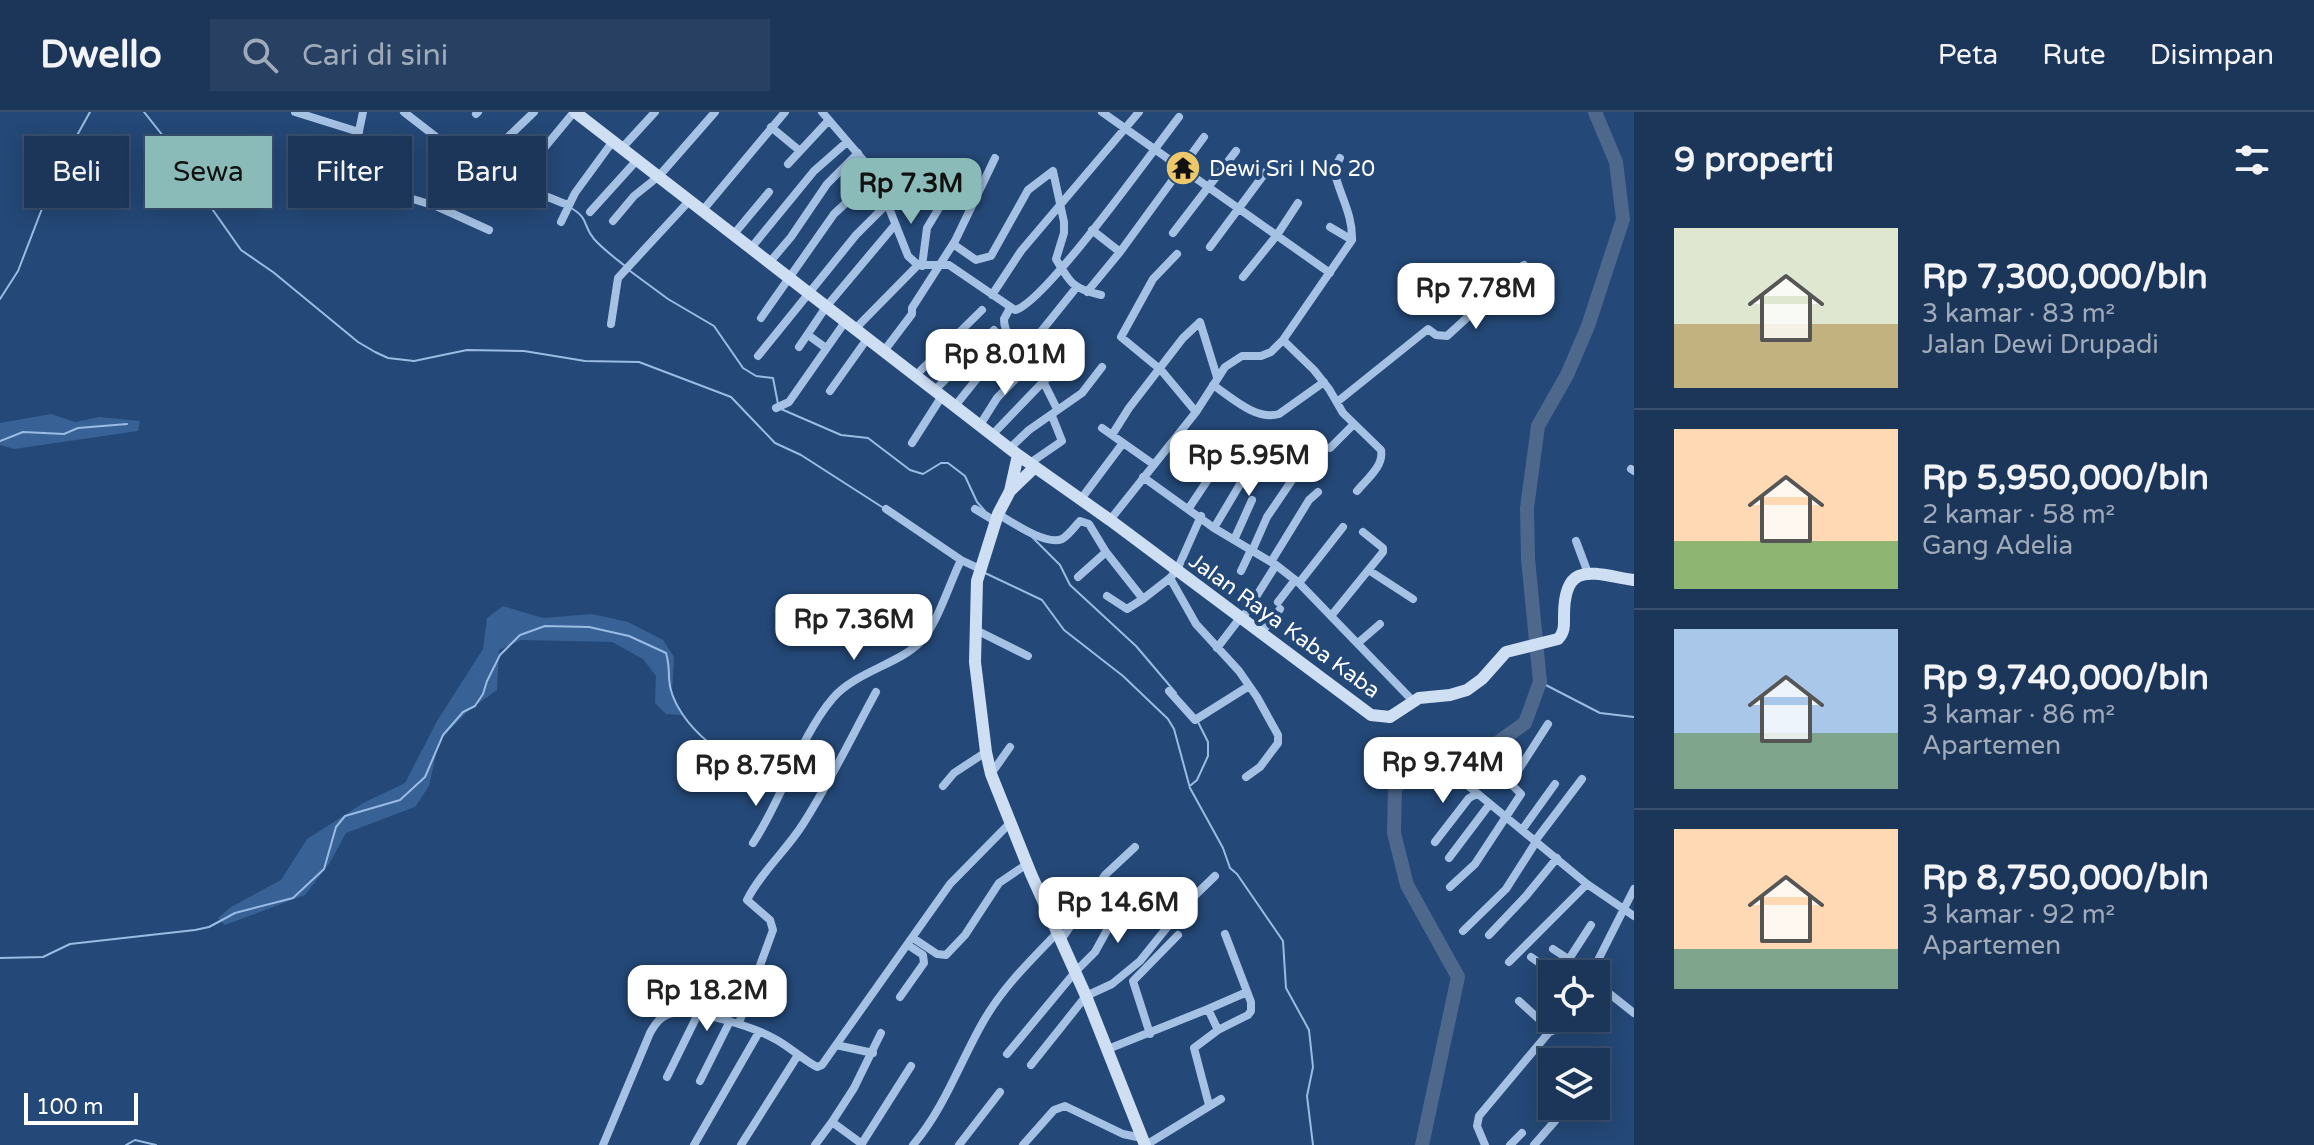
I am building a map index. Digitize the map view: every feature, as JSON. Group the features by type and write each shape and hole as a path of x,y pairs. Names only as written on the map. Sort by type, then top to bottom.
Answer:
{"street":[{"path":"295,112 310,114 359,132"},
{"path":"363,112 351,169 353,178 359,183 428,204"},
{"path":"509,136 534,112"},
{"path":"546,146 574,112"},
{"name":"Jalan Raya Kaba Kaba","path":"574,112 1014,452 1105,516 1174,574 1241,618 1371,715 1394,715 1413,701 1467,690 1482,679 1506,652 1558,639 1563,632 1563,597 1567,587 1577,577 1588,573"},
{"path":"561,222 568,205 618,144 655,112"},
{"path":"613,221 634,196 659,176 715,112"},
{"path":"703,210 785,112"},
{"path":"822,112 876,175 908,256 920,266 949,265 975,280 1010,308 1023,308 1062,268 1179,117"},
{"path":"1102,112 1330,273"},
{"path":"992,295 1021,251 1139,112"},
{"path":"411,114 437,136"},
{"path":"788,164 829,120"},
{"path":"771,127 800,151"},
{"path":"1087,292 1204,137"},
{"path":"751,248 814,171 847,142"},
{"path":"1173,233 1236,151"},
{"path":"769,263 827,184 858,153"},
{"path":"884,351 912,314 912,308 953,244 995,158"},
{"path":"1089,524 1105,516 1143,477 1196,412 1225,367 1236,360 1271,352 1283,340 1330,273 1352,240 1349,213 1334,170 1340,158"},
{"path":"590,212 638,159"},
{"path":"1210,247 1268,169"},
{"path":"953,244 976,260 991,256 1028,190 1053,171 1062,206 1064,233 1056,254 1076,288 1101,295"},
{"path":"761,318 841,206 876,175"},
{"path":"734,234 769,192"},
{"path":"546,195 568,205"},
{"path":"776,408 789,402 826,348 920,266 926,231 945,198"},
{"path":"611,324 618,278 690,200"},
{"path":"758,356 856,235 889,202"},
{"path":"1243,277 1298,203"},
{"path":"440,208 489,230"},
{"path":"799,347 826,307 894,226"},
{"path":"1330,227 1352,240"},
{"path":"1092,230 1120,252"},
{"path":"1177,254 1153,279 1121,337 1161,370 1196,412"},
{"path":"1337,402 1428,329 1436,335 1447,336 1494,293 1508,274 1524,265"},
{"path":"1027,349 1076,288"},
{"path":"1010,308 1004,325 1011,342 1027,349 1043,382 1062,441 1032,465 1010,491 996,518 977,572 975,662 986,752 991,774 1108,1049 1142,1143"},
{"path":"916,375 982,310"},
{"path":"1112,435 1183,338 1200,322 1215,381 1251,410 1272,416 1279,414 1324,382"},
{"path":"912,443 938,393 994,330"},
{"path":"808,335 826,348"},
{"path":"830,391 867,339"},
{"path":"1283,340 1324,382 1353,425 1382,454 1379,464 1357,491"},
{"path":"955,406 999,351 1011,342"},
{"path":"992,435 1069,359"},
{"path":"1010,491 1014,452 1029,430 1082,393 1102,367"},
{"path":"980,425 997,398 1021,373"},
{"path":"1330,448 1353,425"},
{"path":"1102,428 1153,464"},
{"path":"1081,499 1123,443"},
{"path":"1214,528 1258,454"},
{"path":"1189,508 1221,460"},
{"path":"1241,571 1267,517 1303,464"},
{"path":"1143,477 1297,582 1413,701"},
{"path":"1217,648 1241,618 1309,500 1318,492"},
{"path":"1234,540 1252,500"},
{"path":"886,509 977,572"},
{"path":"975,509 1048,539 1062,539 1080,521 1089,524 1106,552 1143,599"},
{"path":"1107,596 1127,609 1174,574 1201,516"},
{"path":"1261,633 1297,582 1343,527"},
{"path":"1331,616 1384,550 1363,532"},
{"path":"1576,541 1588,573 1634,580"},
{"path":"1078,577 1106,552"},
{"path":"753,843 825,709 846,685 899,656 924,637 961,560"},
{"path":"1370,571 1413,599"},
{"path":"1174,574 1196,624 1249,686 1279,740 1260,767 1246,777"},
{"path":"1358,643 1380,624"},
{"path":"976,630 1028,656"},
{"path":"1169,691 1197,719 1249,686"},
{"path":"700,1081 735,1022 773,930 770,920 747,900 754,886 782,855 803,824 876,692"},
{"path":"1450,887 1471,868 1521,794 1512,785 1512,780 1548,724"},
{"path":"991,774 1010,747"},
{"path":"943,786 954,773 986,752"},
{"path":"1463,931 1506,889 1535,841 1582,779"},
{"path":"1466,784 1587,884 1634,916"},
{"path":"1522,830 1555,784"},
{"path":"1435,842 1469,798 1477,794"},
{"path":"1449,858 1489,805"},
{"path":"603,1145 656,1022 672,1013 735,1022 776,1039 814,1066 820,1066 950,884 1011,821"},
{"path":"913,1145 947,1091 984,1019 1010,982 1059,937 1105,875 1135,847"},
{"path":"1489,935 1557,858"},
{"path":"911,941 937,954 946,955 965,935 999,883 1027,864"},
{"path":"1031,1065 1086,996 1112,984 1140,961 1185,905 1215,876"},
{"path":"1509,962 1587,884"},
{"path":"1599,960 1634,889"},
{"path":"1007,1054 1095,952 1127,894"},
{"path":"1553,949 1569,959 1591,925"},
{"path":"1209,1105 1194,1048 1218,1030 1250,1013 1252,1006 1225,934"},
{"path":"1150,1034 1133,981 1178,935"},
{"path":"900,997 924,963 923,955 911,941"},
{"path":"1531,957 1538,962"},
{"path":"1108,1049 1247,992"},
{"path":"1610,994 1634,1013"},
{"path":"1519,1001 1538,1018"},
{"path":"1208,1009 1218,1030"},
{"path":"667,1077 697,1016"},
{"path":"694,1145 759,1032"},
{"path":"1485,1145 1477,1126 1479,1116 1551,1032"},
{"path":"815,1145 854,1088 881,1033"},
{"path":"836,1045 873,1053"},
{"path":"741,1145 798,1055"},
{"path":"832,1122 861,1145 911,1066"},
{"path":"959,1145 1000,1092"},
{"path":"1142,1143 1221,1099"},
{"path":"1023,1145 1054,1110 1065,1106 1142,1143"},
{"path":"1534,1145 1555,1121"},
{"path":"1510,1145 1522,1133"}],"shaded area":[{"path":"51,414 75,422 99,417 140,421 138,431 14,449 0,445 0,423"},
{"path":"503,606 543,618 592,614 628,622 663,640 674,657 672,693 681,715 666,714 655,703 656,676 643,659 612,642 521,640 499,650 497,690 469,710 439,741 429,786 415,807 346,833 329,864 305,895 225,925 218,918 231,907 281,880 307,839 365,802 405,783 437,721 483,649 487,618"}],"waterway":[{"path":"0,299 18,271 55,175 90,112"},
{"path":"144,112 194,175 203,196 241,250 375,352 388,358 414,361 467,350 524,351 585,361 639,362 731,397 775,443 801,455 882,507"},
{"path":"1422,1145 1458,977 1407,885 1394,833 1395,787 1416,772 1466,765 1525,723 1540,682 1528,559 1527,508 1538,426 1567,375 1588,326 1623,219 1616,162 1595,112"},
{"path":"571,208 581,216 594,239 625,266"},
{"path":"630,271 668,299 714,326 743,368 756,376 773,378 778,404"},
{"path":"781,409 841,435 868,438 910,470 923,474 941,463 948,463 965,476 977,502 985,511"},
{"path":"0,441 23,432 64,434 78,428 127,424"},
{"path":"1032,537 1060,565 1070,585 1136,646 1176,693"},
{"path":"985,573 1042,600 1064,630 1123,676 1168,719 1174,729 1190,788 1223,848 1230,868 1283,941 1286,988 1309,1030 1313,1067 1307,1096 1313,1145"},
{"path":"0,958 43,957 70,944 195,930 209,927 235,913 293,898 324,869 336,827 345,816 400,800 425,777 443,735 463,712 475,706 500,655 520,635 545,626 589,627 629,636 666,653 670,687 677,705 688,722 708,742"},
{"path":"1540,682 1600,713 1634,717"},
{"path":"1191,785 1197,780 1208,756 1208,742 1197,720"},
{"path":"126,1145 135,1140 156,1145"}],"place":[{"name":"Dewi Sri I No 20","path":"1183,168"}]}
